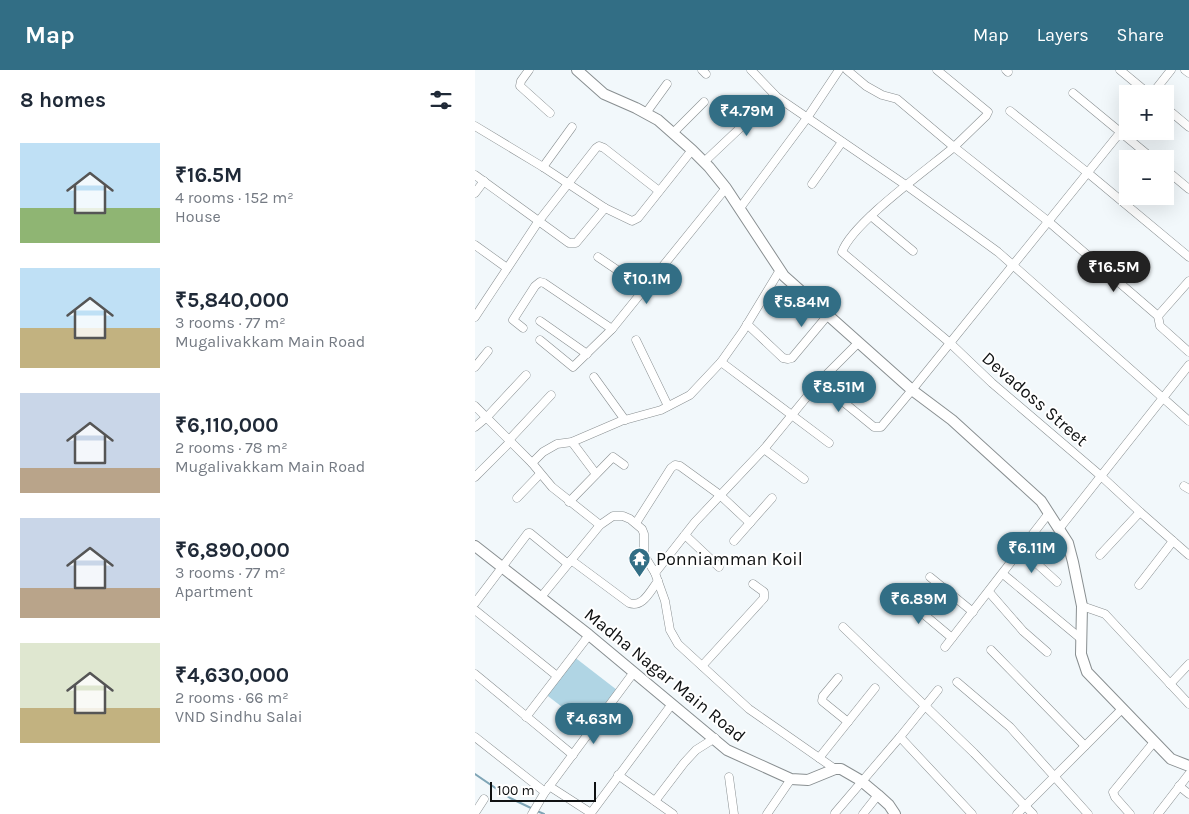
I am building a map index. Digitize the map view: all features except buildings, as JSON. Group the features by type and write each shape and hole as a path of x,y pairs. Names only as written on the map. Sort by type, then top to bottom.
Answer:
{"street":[{"path":"529,70 521,81 520,86 550,113"},
{"path":"577,70 604,94 658,120 692,150 726,188 784,276 858,343 913,390 952,420 1041,501 1068,543 1082,606 1081,654 1087,672 1171,759 1189,766"},
{"path":"751,70 775,95 907,186 998,252 1189,421"},
{"path":"740,208 807,118 839,70"},
{"path":"847,70 866,86 882,95 897,99 1049,222 1157,316 1160,326 1189,352"},
{"path":"913,251 871,216 955,147 988,112 937,70"},
{"path":"1120,70 1139,85"},
{"path":"1158,85 1171,70"},
{"path":"1185,70 1189,73"},
{"path":"645,113 667,84"},
{"path":"1073,93 1119,130"},
{"path":"704,162 775,95"},
{"path":"673,133 704,102"},
{"path":"1010,111 1189,257"},
{"path":"1174,114 1189,127"},
{"path":"475,126 543,167 605,208 633,221 638,218 692,150"},
{"path":"543,167 572,127"},
{"path":"819,382 874,427 881,427 1119,134"},
{"path":"1130,140 1142,150"},
{"path":"812,184 842,142"},
{"path":"475,317 538,222 596,148 601,147 659,190"},
{"path":"475,175 569,243 576,243 605,208"},
{"path":"1174,176 1189,189"},
{"path":"475,193 483,181"},
{"path":"540,340 573,367 612,329 726,188"},
{"name":"Devadoss Street","path":"871,216 849,240 842,252 951,343 992,383 1189,554"},
{"path":"475,245 507,268"},
{"path":"598,257 645,289"},
{"path":"532,463 543,452 557,444 572,442 625,420 661,410 690,395 721,362 780,270"},
{"path":"1157,316 1189,281"},
{"path":"523,328 513,320 535,286 540,282 612,329"},
{"path":"747,324 783,358 788,359 792,358 828,315"},
{"path":"540,321 587,354"},
{"path":"636,340 668,406"},
{"path":"475,603 529,533 629,603 634,605 643,601 685,535 720,495 765,449 819,382 858,343"},
{"path":"475,366 488,351"},
{"path":"721,362 829,443"},
{"path":"1059,529 1189,365"},
{"path":"475,427 487,417 526,375"},
{"path":"595,377 625,420"},
{"path":"475,477 551,395"},
{"path":"475,406 532,463 552,487 569,502 602,522"},
{"path":"572,442 596,474"},
{"path":"765,449 804,479"},
{"path":"569,502 613,457 624,465"},
{"path":"636,523 671,468 675,465 680,466 720,495 750,523"},
{"path":"517,498 540,474"},
{"path":"733,541 772,498"},
{"path":"1100,555 1140,512"},
{"path":"945,647 1049,513"},
{"path":"541,597 602,522 613,516 623,516 636,523 644,534 643,548 646,560 657,577 665,601 673,638 749,709 835,769 841,769 862,782 889,805 895,814"},
{"path":"685,535 719,567"},
{"path":"1139,586 1173,541"},
{"name":"Madha Nagar Main Road","path":"475,546 589,635 671,704 715,738 727,750 791,779 807,780 835,769"},
{"path":"1022,550 1057,582"},
{"path":"1003,574 1080,638"},
{"path":"930,577 973,612"},
{"path":"702,666 764,598 763,592 753,584"},
{"path":"989,592 1023,631 1047,652"},
{"path":"908,601 952,638"},
{"path":"1082,606 1105,614 1189,704"},
{"path":"475,610 557,676"},
{"path":"843,627 926,706 1033,814"},
{"path":"526,717 589,635"},
{"path":"991,650 1085,746"},
{"path":"1170,684 1189,664"},
{"path":"534,811 547,789 634,672"},
{"path":"475,674 573,755"},
{"path":"838,678 823,696 822,701 848,722"},
{"path":"957,682 1010,727 1088,814"},
{"path":"819,758 875,688"},
{"path":"835,813 938,690"},
{"path":"475,737 547,789 590,813 671,704"},
{"path":"1017,814 1123,709"},
{"path":"900,737 972,814"},
{"path":"655,801 695,750 715,738"},
{"path":"1130,814 1113,792 1154,742"},
{"path":"1158,814 1189,774"},
{"path":"618,775 673,814"},
{"path":"729,777 734,814"},
{"path":"767,814 791,779"},
{"path":"1179,786 1189,794"},
{"path":"863,814 878,795"},
{"path":"475,813 484,799"}],"shaded area":[{"path":"573,656 617,690 588,727 544,693"}],"waterway":[{"path":"475,774 510,798 533,809"},
{"path":"537,811 544,814"}],"place":[{"name":"Ponniamman Koil","path":"640,578"}]}
